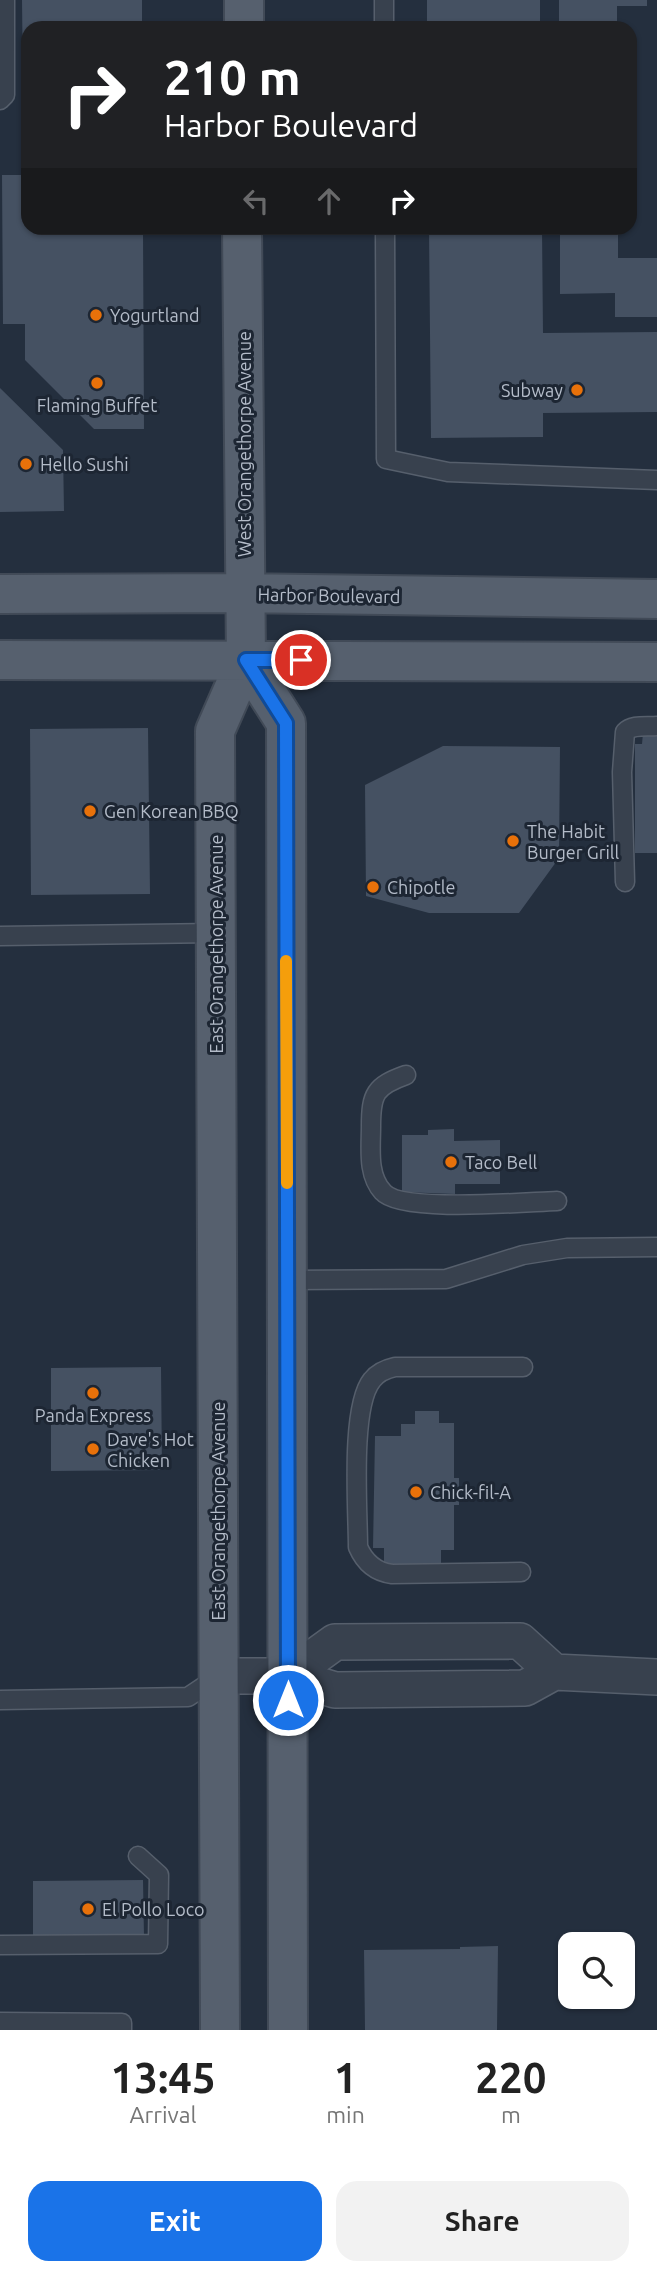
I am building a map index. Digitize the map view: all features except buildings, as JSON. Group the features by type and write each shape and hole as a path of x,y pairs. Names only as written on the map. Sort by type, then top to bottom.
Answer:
{"main road":[{"path":"244,0 244,21"},
{"name":"West Orangethorpe Avenue","path":"242,235 246,660"},
{"name":"Harbor Boulevard","path":"0,594 245,593 657,599"},
{"path":"0,660 657,662"},
{"path":"246,660 286,723 288,2030"},
{"name":"East Orangethorpe Avenue","path":"220,2030 215,731 246,660"}],"street":[{"path":"288,1676 335,1642 520,1641 554,1672"},
{"path":"219,1676 288,1676 335,1690 525,1688 554,1672 657,1677"}],"lane":[{"path":"0,100 5,95 5,0"},
{"path":"384,0 384,21"},
{"path":"385,235 386,459 448,472 657,480"},
{"path":"625,882 622,772 625,732 628,728 657,726"},
{"path":"0,936 215,933"},
{"path":"406,1075 390,1080 377,1089 371,1103 373,1175 381,1191 390,1199 405,1203 435,1204 557,1201"},
{"path":"287,1280 446,1279 523,1255 568,1248 657,1247"},
{"path":"522,1572 392,1574 371,1566 358,1548 358,1419 364,1394 372,1380 383,1370 395,1367 523,1367"},
{"path":"0,1700 188,1697 219,1676"},
{"path":"0,1945 158,1944 159,1875 138,1856"},
{"path":"0,2022 122,2023 122,2030"}],"slow traffic":[{"path":"286,961 287,1183"}],"place":[{"name":"Yogurtland","path":"96,315"},
{"name":"Flaming Buffet","path":"97,383"},
{"name":"Subway","path":"577,390"},
{"name":"Hello Sushi","path":"26,464"},
{"name":"Gen Korean BBQ","path":"90,811"},
{"name":"The Habit Burger Grill","path":"513,841"},
{"name":"Chipotle","path":"373,887"},
{"name":"Taco Bell","path":"451,1162"},
{"name":"Panda Express","path":"93,1393"},
{"name":"Dave's Hot Chicken","path":"93,1449"},
{"name":"Chick-fil-A","path":"416,1492"},
{"name":"El Pollo Loco","path":"88,1909"}],"route":[{"path":"288,1700 286,723 246,660 301,660"}]}
